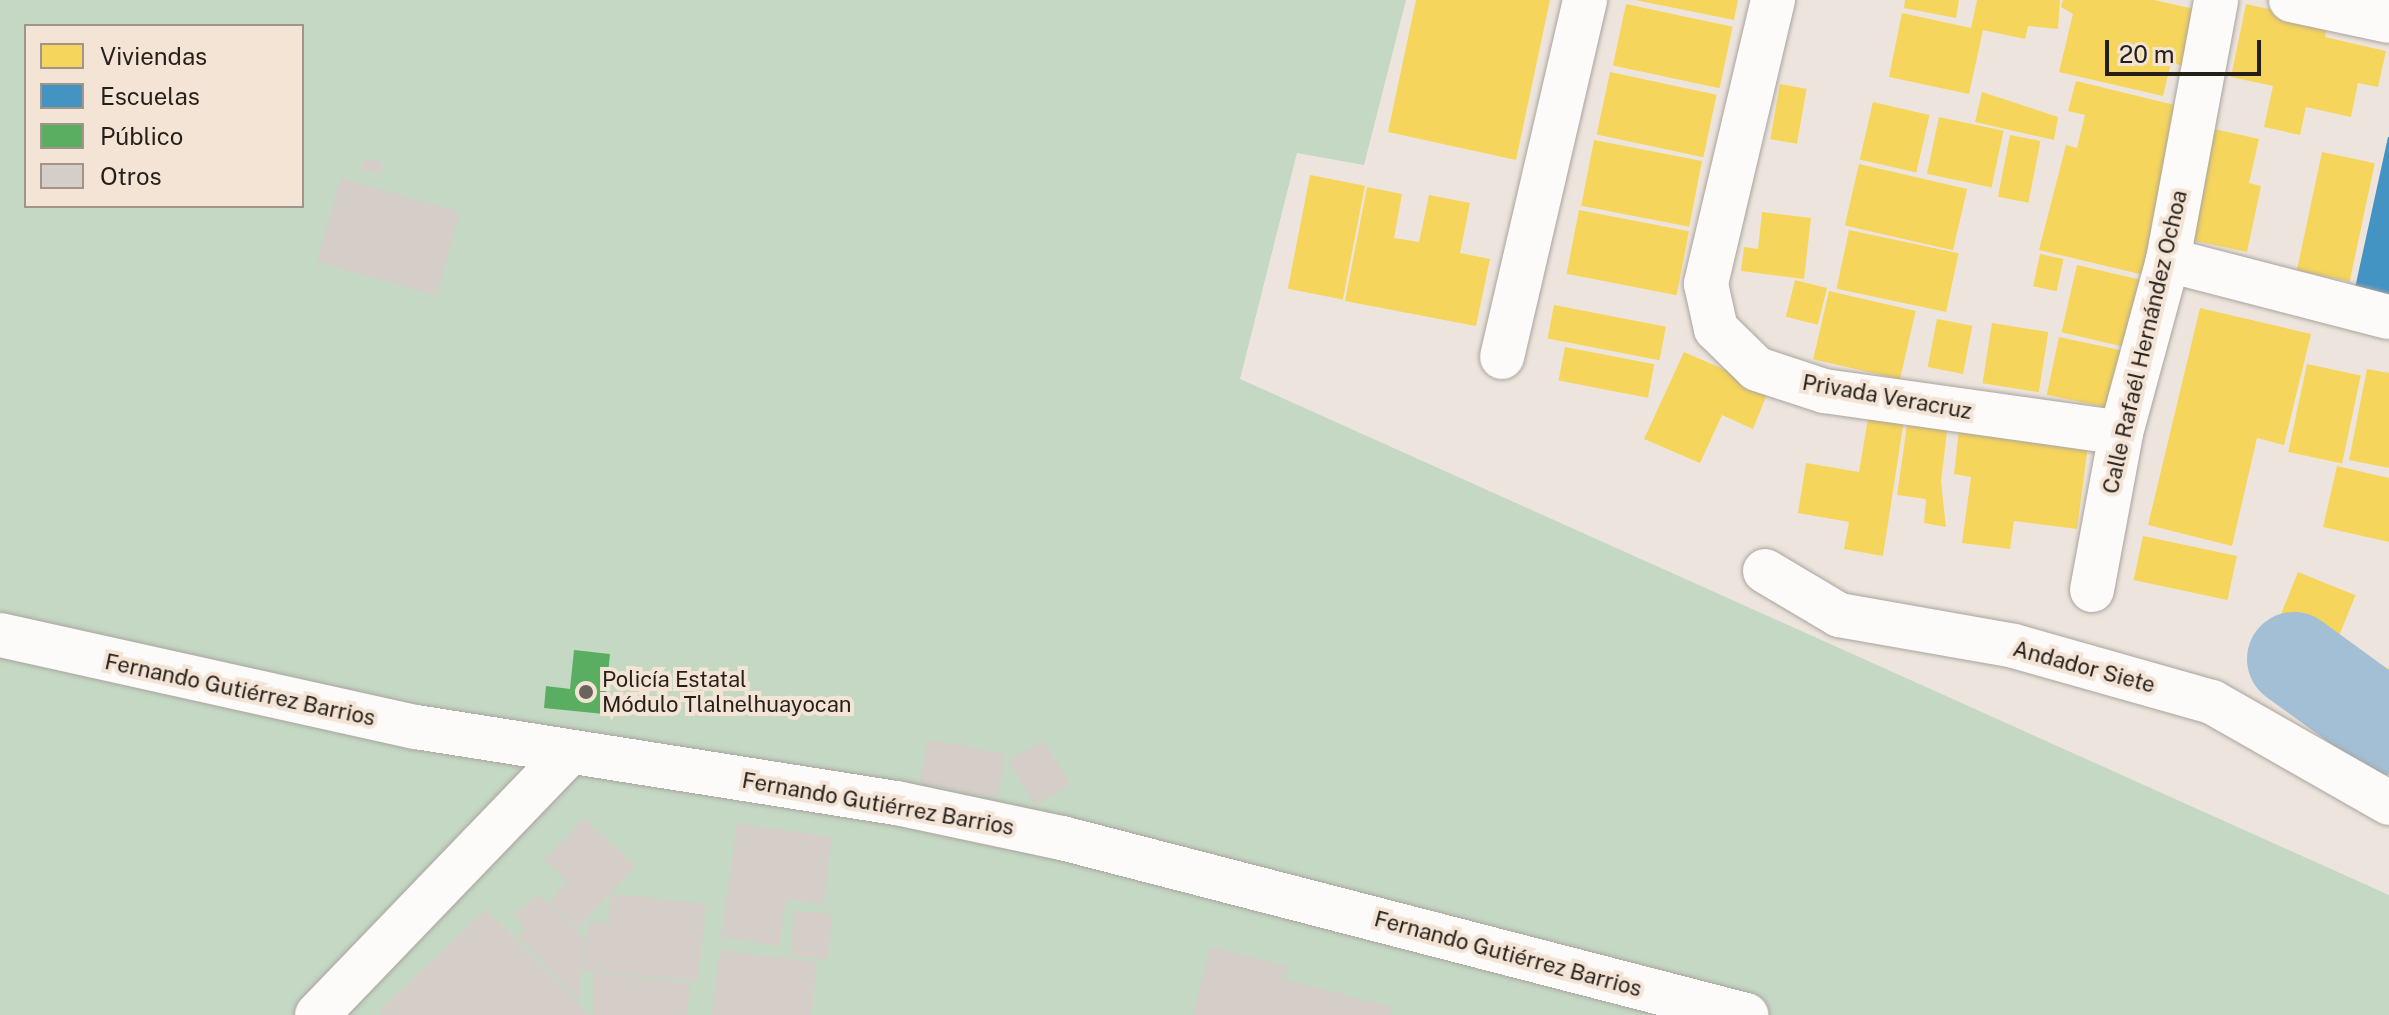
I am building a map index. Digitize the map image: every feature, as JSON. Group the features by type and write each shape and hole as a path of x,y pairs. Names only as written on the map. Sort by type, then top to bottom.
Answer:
{"street":[{"path":"1502,357 1585,0"},
{"name":"Privada Veracruz","path":"1773,0 1706,284 1716,329 1757,369 1824,391 2121,433"},
{"name":"Calle Rafaél Hernández Ochoa","path":"2092,590 2121,433 2168,260 2216,0"},
{"path":"2291,0 2389,21"},
{"path":"2168,260 2389,317"},
{"name":"Andador Siete","path":"1765,571 1839,615 2014,646 2212,702 2389,803"},
{"name":"Fernando Gutiérrez Barrios","path":"0,635 253,696 568,754 897,803 1062,838 1746,1015"},
{"path":"317,1015 568,754"}],"green space":[{"path":"0,0 1406,0 1364,165 1297,153 1240,379 2389,895 2389,1015 0,1015"}],"building: Viviendas":[{"path":"1416,0 1550,0 1516,160 1388,132"},
{"path":"1635,0 1738,0 1734,20"},
{"path":"1905,0 1959,0 1956,18 1904,8"},
{"path":"1977,0 2060,0 2058,29 2028,26 2025,39 1983,30 1969,94 1889,77 1902,13 1971,28"},
{"path":"2063,0 2154,0 2198,10 2185,66 2171,63 2163,96 2059,72 2073,14 2061,7"},
{"path":"1626,4 1733,27 1720,88 1613,66"},
{"path":"2246,4 2328,22 2325,37 2386,51 2378,87 2358,83 2351,117 2306,107 2300,135 2264,127 2273,86 2231,77"},
{"path":"1610,72 1717,95 1703,157 1597,135"},
{"path":"2076,81 2187,108 2144,275 2039,250 2066,145 2077,148 2085,115 2068,111"},
{"path":"1780,84 1807,89 1797,144 1770,139"},
{"path":"1982,92 2058,117 2054,140 1975,122"},
{"path":"1873,102 1930,115 1916,173 1860,159"},
{"path":"1939,117 2004,131 1991,187 1927,174"},
{"path":"2214,129 2259,139 2249,183 2261,186 2247,252 2191,240"},
{"path":"2010,135 2040,141 2028,203 1998,197"},
{"path":"1594,140 1702,161 1689,227 1581,206"},
{"path":"2322,152 2375,163 2350,282 2297,270"},
{"path":"1859,164 1967,189 1953,250 1845,225"},
{"path":"1310,175 1365,186 1343,300 1288,289"},
{"path":"1367,187 1402,194 1394,238 1419,242 1429,195 1470,203 1460,253 1490,259 1476,326 1345,301"},
{"path":"1579,210 1689,231 1677,295 1567,274"},
{"path":"1762,212 1811,218 1804,279 1741,271 1744,247 1758,249"},
{"path":"1849,230 1959,253 1946,312 1837,289"},
{"path":"2040,254 2063,259 2057,291 2033,286"},
{"path":"2077,265 2139,279 2124,347 2061,332"},
{"path":"1795,280 1827,288 1818,325 1786,317"},
{"path":"1829,291 1916,311 1900,379 1813,359"},
{"path":"1554,305 1666,327 1659,360 1548,338"},
{"path":"2200,308 2311,334 2284,445 2257,438 2232,546 2148,525"},
{"path":"1937,319 1972,326 1963,374 1928,367"},
{"path":"1992,323 2048,332 2039,392 1982,383"},
{"path":"2059,337 2124,351 2111,408 2047,395"},
{"path":"1565,347 1654,364 1648,398 1559,380"},
{"path":"1684,352 1769,389 1753,429 1722,415 1700,463 1644,439"},
{"path":"2307,364 2361,375 2342,463 2288,452"},
{"path":"2367,369 2389,373 2389,468 2349,460"},
{"path":"1870,407 1905,413 1883,556 1844,549 1849,522 1798,513 1806,463 1859,472"},
{"path":"1908,418 1948,423 1941,482 1946,527 1924,523 1926,499 1897,495"},
{"path":"1959,430 2088,446 2077,529 2014,521 2010,549 1962,543 1971,477 1954,474"},
{"path":"2337,466 2389,478 2389,542 2323,527"},
{"path":"2143,536 2237,556 2228,600 2134,580"},
{"path":"2298,572 2355,595 2334,649 2276,626"},
{"path":"2389,666 2389,702 2377,697"}],"building: Escuelas":[{"path":"2389,137 2389,295 2355,288"}],"building: Público":[{"path":"574,650 610,654 604,714 544,708 546,686 570,689"}],"building: Otros":[{"path":"363,159 382,161 381,173 362,171"},
{"path":"341,178 460,212 436,296 317,262"},
{"path":"928,739 1006,754 997,798 919,783"},
{"path":"1043,740 1071,784 1036,806 1008,762"},
{"path":"584,818 636,866 578,928 549,902 567,881 544,860"},
{"path":"737,823 832,837 823,905 786,899 779,946 721,937"},
{"path":"538,894 586,939 578,1001 517,935 525,929 513,915"},
{"path":"611,894 706,903 698,981 584,970 589,920 608,922"},
{"path":"486,909 589,1015 383,1015 379,1011"},
{"path":"794,911 832,914 828,959 790,956"},
{"path":"1210,947 1288,966 1284,979 1392,1007 1390,1015 1193,1015"},
{"path":"720,950 817,962 811,1015 711,1015"},
{"path":"593,972 690,983 687,1015 594,1015"}],"waterway":[{"path":"2294,659 2389,728"}],"place":[{"name":"Policía Estatal Módulo Tlalnelhuayocan","path":"586,692"}]}
